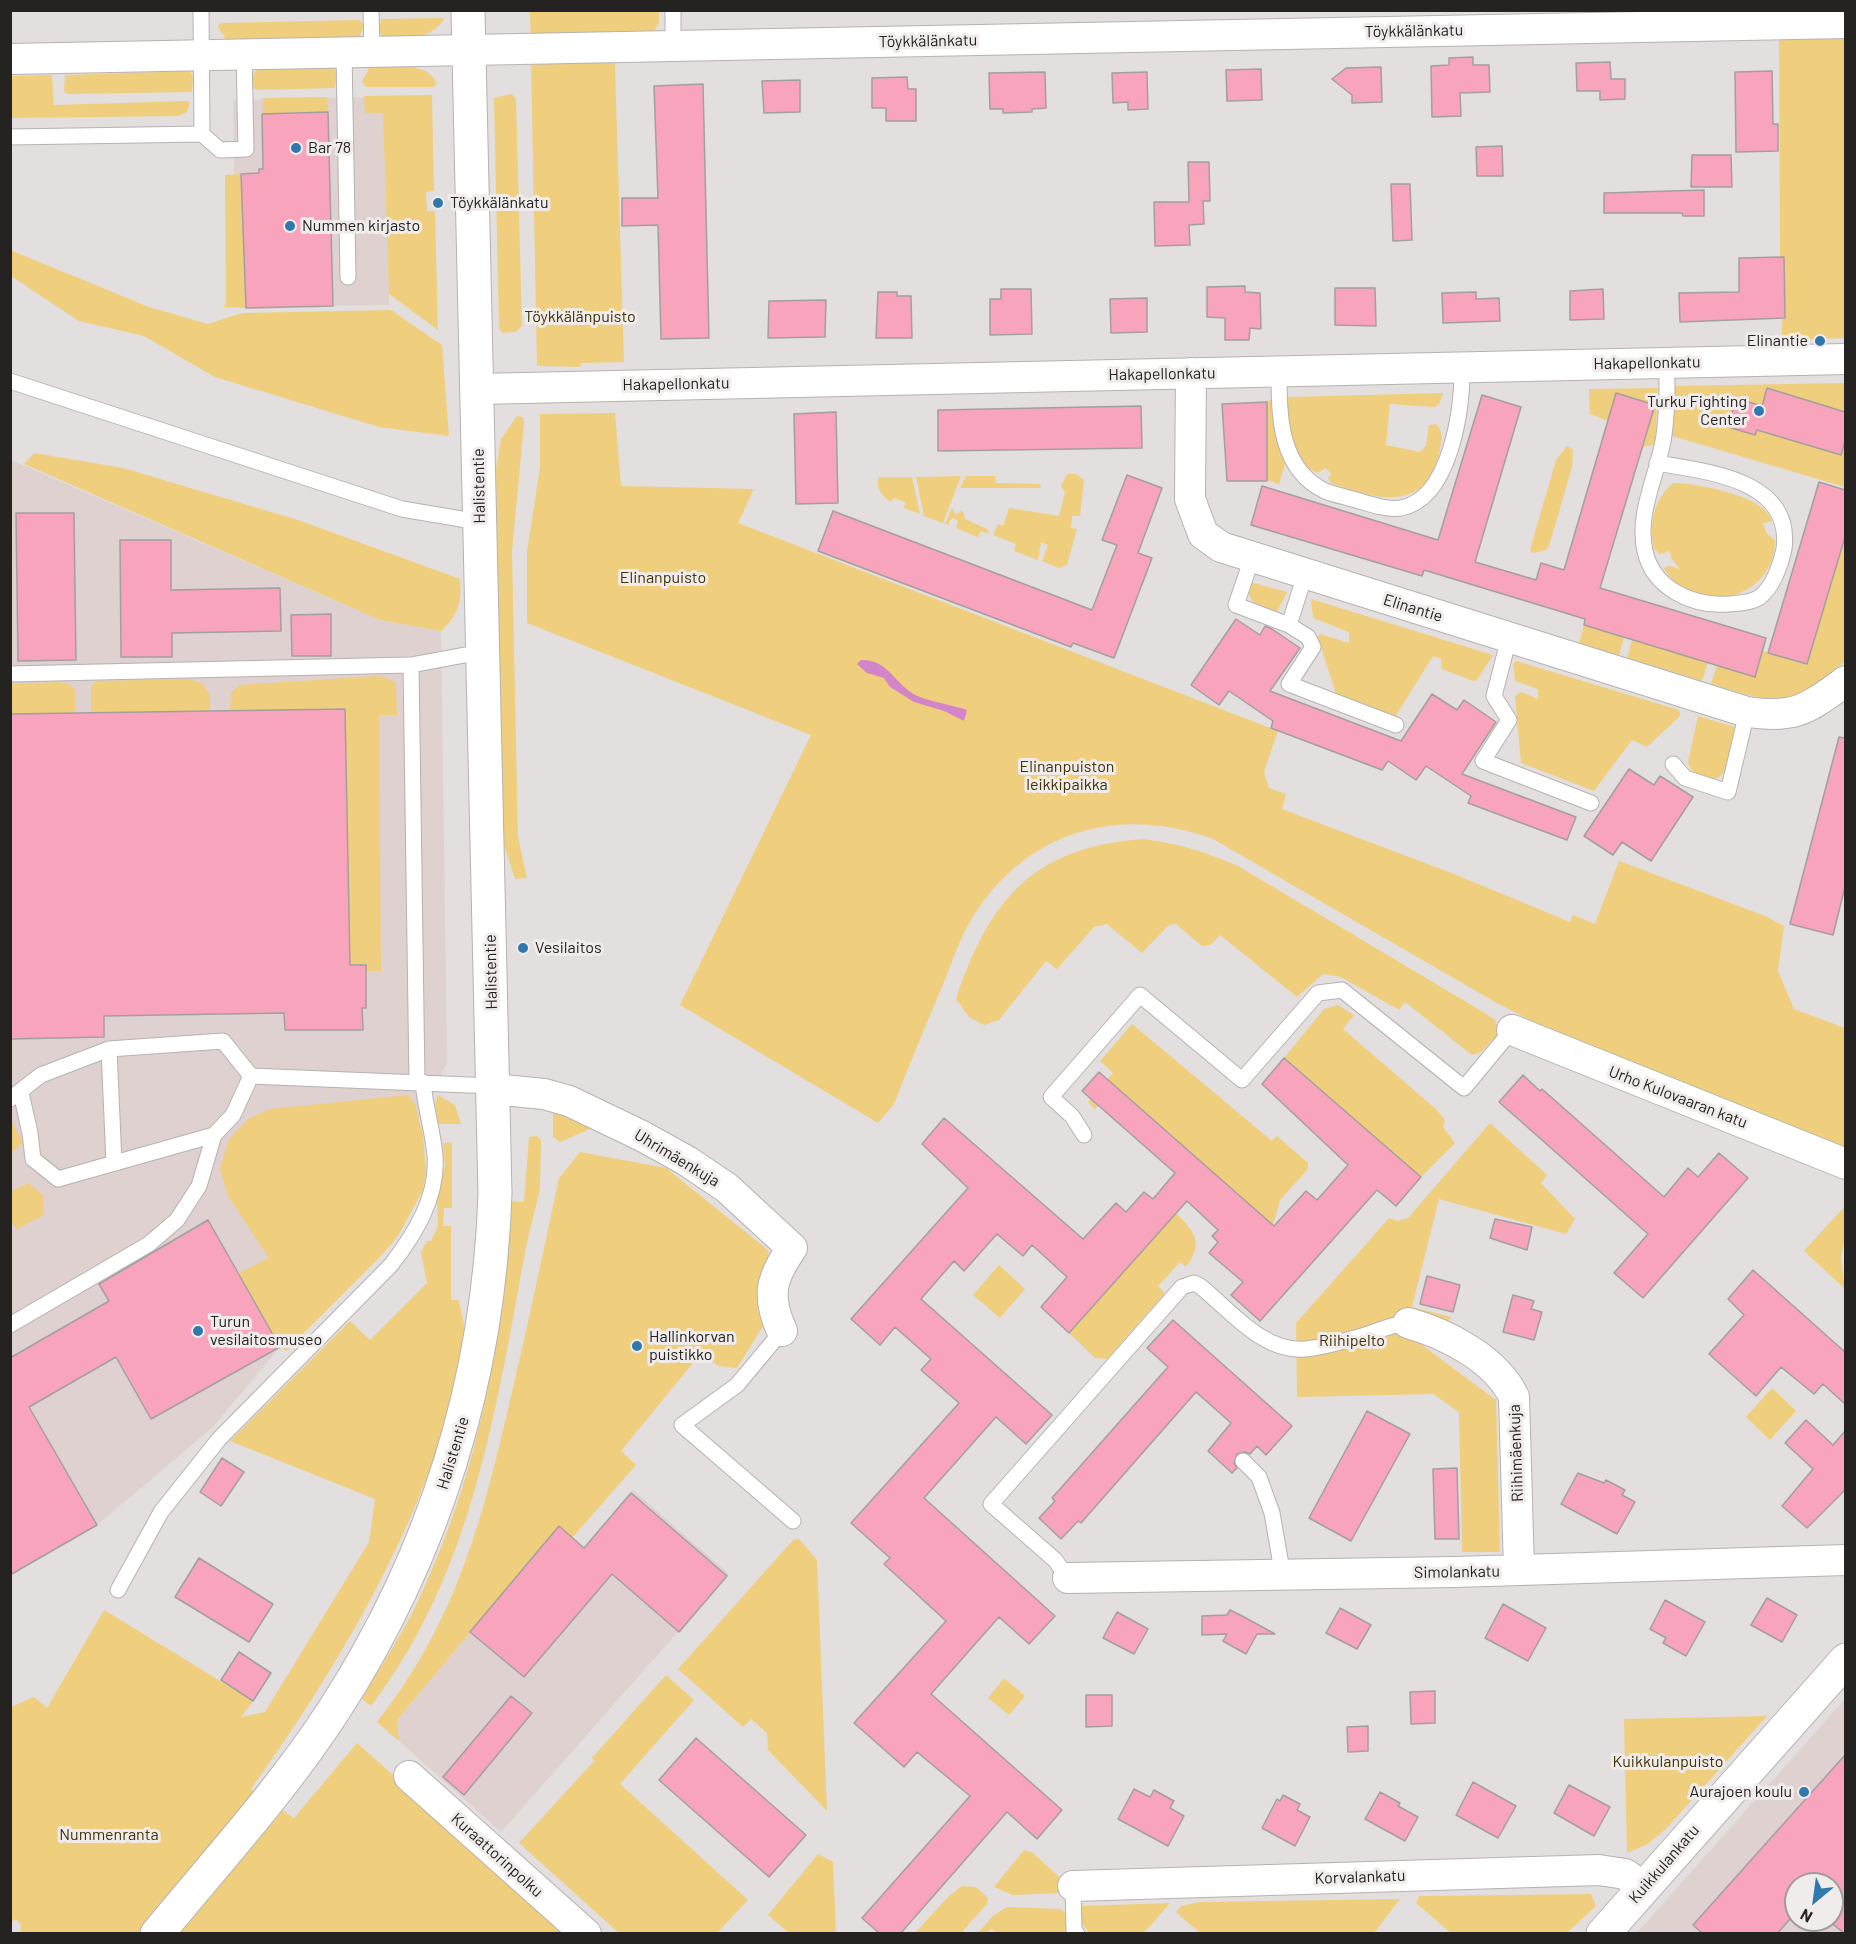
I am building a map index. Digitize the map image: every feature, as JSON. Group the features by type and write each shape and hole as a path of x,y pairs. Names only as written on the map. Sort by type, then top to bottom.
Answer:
{"street":[{"name":"Halistentie","path":"157,1934 282,1781 333,1712 402,1590 446,1481 473,1383 486,1303 494,1223 493,1088 481,652 478,389 467,50 468,10"},
{"name":"Töykkälänkatu","path":"10,59 1845,23"},
{"name":"Hakapellonkatu","path":"478,389 1845,359"},
{"name":"Elinantie","path":"1191,373 1190,499 1203,534 1221,547 1747,712 1785,716 1798,712 1845,681"},
{"name":"Urho Kulovaaran katu","path":"1512,1030 1845,1164"},
{"name":"Uhrimäenkuja","path":"493,1088 544,1094 569,1101 687,1161 726,1188 792,1248 779,1266 771,1292 771,1304 782,1330"},
{"name":"Riihimäenkuja","path":"1408,1323 1431,1330 1476,1357 1500,1374 1514,1396 1519,1570"},
{"name":"Simolankatu","path":"1068,1578 1283,1576 1845,1560"},
{"name":"Kuikkulankatu","path":"1603,1934 1845,1660"},
{"name":"Kuraattorinpolku","path":"409,1776 586,1934"},
{"name":"Korvalankatu","path":"1073,1886 1599,1870 1625,1874 1643,1887"}],"lane":[{"path":"201,10 202,134"},
{"path":"348,277 358,52 371,10"},
{"path":"673,10 673,46"},
{"path":"10,137 202,134 220,150 246,149 244,55"},
{"path":"1657,463 1718,474 1756,489 1770,500 1785,528 1785,540 1782,558 1774,577 1761,596 1750,602 1735,604 1701,603 1683,596 1659,579 1651,567 1643,540 1645,512 1657,463 1664,436 1666,363"},
{"path":"1279,371 1282,438 1294,464 1306,478 1326,491 1377,506 1399,508 1416,503 1430,492 1440,478 1460,414 1462,368"},
{"path":"10,381 402,508 479,522"},
{"path":"1252,558 1236,605 1289,624 1308,637 1313,647 1288,684 1396,725"},
{"path":"1289,624 1305,575"},
{"path":"1509,638 1494,696 1509,720 1483,761 1591,803"},
{"path":"10,674 411,665 481,652"},
{"path":"118,1590 161,1512 219,1439 391,1265 412,1238 427,1205 435,1167 420,1082 411,665"},
{"path":"1673,764 1685,778 1728,792 1747,712"},
{"path":"1084,1135 1072,1116 1051,1097 1140,995 1242,1080 1318,993 1328,990 1342,990 1464,1088 1512,1030"},
{"path":"214,1135 58,1179 33,1159 30,1133 16,1096 41,1076 109,1049 223,1041 251,1076 420,1082 493,1088"},
{"path":"109,1049 114,1163"},
{"path":"10,1325 150,1244 177,1220 199,1186 214,1135 233,1115 251,1076"},
{"path":"1068,1578 1055,1560 991,1504 1182,1287 1194,1283 1216,1298 1257,1334 1272,1343 1289,1348 1303,1350 1325,1346 1366,1335 1391,1325 1408,1323"},
{"path":"782,1330 738,1385 682,1425 793,1521"},
{"path":"1243,1461 1259,1477 1269,1504 1283,1576"},
{"path":"1073,1886 1074,1930 1077,1934"}],"shaded area":[{"path":"384,97 389,305 237,307 233,100"},
{"path":"11,460 380,620 441,631 447,1063 372,1209 260,1315 280,1347 212,1428 97,1525 11,1575"},
{"path":"861,660 877,663 916,696 967,710 964,721 944,711 914,702 890,687 884,678 867,673 857,664"},
{"path":"633,1490 729,1574 501,1832 399,1741 397,1720 559,1526 584,1548"},
{"name":"Aurajoen koulu","path":"1845,1699 1845,1933 1637,1933"}],"green space":[{"name":"Töykkälänpuisto","path":"530,11 659,11 659,23 654,32 614,34 624,362 581,363 580,367 537,366"},
{"path":"1779,11 1845,11 1845,338 1782,340 1782,318 1785,318 1784,257 1780,257"},
{"path":"381,19 444,19 425,35 384,38 379,31"},
{"path":"359,20 364,26 359,38 227,41 218,27 220,23"},
{"path":"370,67 417,68 432,76 437,84 433,87 366,87 362,81"},
{"path":"334,68 337,74 335,88 256,90 252,86 253,74 257,70"},
{"path":"190,71 193,77 192,92 67,94 64,91 65,75"},
{"path":"52,75 54,105 187,101 190,103 187,112 178,116 11,118 11,76"},
{"path":"511,94 516,98 522,326 515,332 503,333 499,329 494,98"},
{"path":"432,95 434,191 426,192 427,211 435,211 438,330 389,294 383,113 365,113 364,96"},
{"path":"327,97 328,112 263,114 263,98"},
{"path":"241,174 246,308 223,307 226,303 225,175"},
{"path":"10,250 149,307 208,324 242,313 391,310 442,345 449,436 379,427 215,377 144,336 79,321 11,276"},
{"name":"Turku Fighting Center","path":"1845,383 1845,487 1672,436 1672,386"},
{"path":"1658,388 1655,445 1643,447 1655,405 1608,421 1590,414 1589,389"},
{"path":"1443,393 1439,404 1435,407 1390,404 1386,445 1420,452 1426,446 1429,425 1436,424 1441,435 1439,454 1432,473 1422,486 1410,494 1381,497 1331,483 1328,478 1332,474 1325,468 1318,473 1309,468 1302,461 1293,441 1287,397"},
{"path":"1272,399 1286,461 1279,484 1267,480 1267,402"},
{"name":"Elinanpuisto","path":"615,413 621,486 754,489 738,523 1278,731 1264,772 1269,788 1286,794 1282,809 1454,874 1570,922 1573,915 1595,924 1619,861 1765,916 1784,926 1778,971 1794,1009 1845,1028 1845,1150 1585,1049 1495,1002 1213,839 1178,829 1144,825 1111,826 1079,832 1049,845 1021,862 996,886 965,931 894,1104 878,1123 680,1005 811,735 527,623 527,552 540,467 540,414"},
{"path":"517,416 523,417 524,424 512,551 518,837 527,878 515,879 503,842 496,469 501,439"},
{"path":"1567,446 1573,450 1572,467 1549,546 1546,550 1534,553 1530,551 1531,546 1556,460"},
{"path":"34,453 123,468 298,520 460,579 458,608 441,631 380,620 24,464"},
{"path":"1067,474 1076,474 1084,480 1080,516 1072,516 1071,528 1077,529 1067,565 1059,568 1042,561 1048,545 1041,542 1038,560 1014,551 1016,544 993,535 998,524 1003,526 1009,508 1059,516 1065,492 1061,486"},
{"path":"961,476 943,523 924,516 916,477"},
{"path":"966,476 995,476 996,483 1040,484 1041,488 960,488"},
{"path":"879,477 912,477 920,514 904,508 905,502 894,498 891,502 885,498 880,492"},
{"path":"1673,483 1713,488 1744,498 1767,512 1772,521 1763,523 1767,534 1775,540 1773,557 1766,571 1756,583 1730,596 1714,598 1683,589 1663,568 1670,566 1680,569 1671,558 1670,551 1660,554 1654,549 1652,530 1657,505"},
{"path":"952,508 956,515 960,511 963,512 965,519 987,529 989,534 981,531 978,537 956,528 958,522 954,518 949,521 949,525 945,524"},
{"path":"1845,537 1845,661 1809,689 1792,697 1769,699 1711,684 1717,665 1755,676 1762,651 1807,664"},
{"path":"1250,582 1287,592 1277,612 1253,602 1248,593"},
{"path":"1311,599 1493,655 1477,680 1473,681 1442,669 1441,659 1433,656 1395,717 1336,694 1318,637 1320,634 1349,643 1349,632 1313,618"},
{"path":"1584,625 1624,637 1619,656 1579,644"},
{"path":"1632,640 1708,662 1702,681 1627,658"},
{"path":"1516,661 1679,710 1680,716 1647,747 1632,740 1594,791 1521,763 1515,696 1521,692 1538,699 1538,689 1515,681 1513,664"},
{"path":"385,677 396,683 397,715 379,715 381,971 366,971 350,965 345,709 230,711 231,693 239,685"},
{"path":"190,679 203,684 210,695 210,711 91,713 91,687 96,681"},
{"path":"58,682 69,684 75,690 75,713 11,714 10,684"},
{"path":"1698,716 1738,728 1726,768 1719,777 1714,779 1695,773 1688,762"},
{"path":"1142,839 1191,849 1238,866 1488,1015 1495,1020 1499,1033 1481,1052 1472,1055 1405,1002 1399,1010 1341,977 1323,974 1297,997 1220,935 1210,945 1202,946 1176,924 1169,925 1142,953 1107,924 1094,927 1057,969 1046,961 999,1020 984,1025 969,1017 956,999 969,964 984,933 1001,907 1020,885 1044,867 1071,854 1104,844"},
{"path":"1338,1005 1354,1015 1343,1029 1437,1110 1445,1120 1443,1127 1455,1143 1421,1177 1284,1058 1324,1009"},
{"path":"1132,1024 1272,1141 1277,1136 1308,1163 1308,1169 1280,1200 1273,1225 1114,1087 1095,1109 1088,1102 1113,1073 1100,1061"},
{"path":"408,1095 415,1104 423,1135 426,1171 423,1190 398,1236 286,1351 260,1315 237,1274 269,1258 228,1196 220,1169 229,1139 248,1119 270,1109"},
{"path":"438,1095 455,1105 461,1124 438,1124 435,1104"},
{"path":"553,1108 599,1125 560,1142 553,1137"},
{"path":"10,1119 24,1143 11,1152 10,1151"},
{"name":"Riihipelto","path":"1490,1123 1547,1175 1541,1183 1575,1219 1566,1234 1439,1199 1412,1307 1451,1317 1447,1323 1406,1333 1496,1400 1500,1552 1462,1552 1459,1412 1433,1394 1297,1397 1296,1323 1389,1218 1398,1221 1408,1218"},
{"path":"537,1136 541,1140 540,1187 502,1376 474,1492 456,1549 433,1603 405,1656 371,1706 362,1699 400,1636 420,1597 441,1549 473,1452 485,1403 502,1304 512,1201 524,1202 529,1137"},
{"name":"Nummenranta","path":"452,1142 452,1208 444,1208 443,1226 451,1226 451,1300 459,1300 465,1336 461,1372 455,1395 427,1477 385,1571 336,1661 251,1789 294,1818 357,1743 571,1933 20,1934 21,1925 16,1919 11,1922 11,1707 34,1697 47,1708 104,1610 253,1701 241,1717 265,1712 369,1542 375,1499 230,1441 350,1321 370,1340 427,1283 421,1252 427,1241 431,1241 438,1226 437,1200 445,1166 443,1143"},
{"name":"Hallinkorvan puistikko","path":"580,1152 666,1168 769,1251 763,1278 765,1323 737,1368 719,1366 701,1353 621,1451 636,1465 572,1538 558,1527 397,1720 399,1741 377,1722 427,1648 462,1571 488,1491 529,1320 559,1178"},
{"path":"28,1183 43,1195 44,1215 17,1229 11,1222 11,1191"},
{"path":"1845,1206 1845,1235 1841,1258 1845,1289 1804,1251"},
{"path":"1176,1213 1195,1238 1195,1252 1192,1259 1186,1267 1180,1262 1158,1286 1165,1293 1107,1359 1095,1358 1069,1333"},
{"path":"999,1265 1025,1289 1000,1318 973,1295"},
{"path":"1772,1388 1796,1411 1770,1440 1746,1417"},
{"path":"794,1539 799,1539 817,1560 827,1811 768,1750 767,1733 751,1719 743,1727 678,1669"},
{"path":"666,1675 694,1700 620,1784 748,1900 717,1933 619,1933 519,1843 594,1761 592,1758"},
{"path":"1004,1678 1025,1696 1009,1715 988,1698"},
{"name":"Kuikkulanpuisto","path":"1767,1716 1665,1830 1646,1845 1627,1853 1624,1719"},
{"path":"1024,1850 1033,1853 1067,1884 1063,1893 1013,1895 994,1887"},
{"path":"818,1854 833,1862 836,1933 789,1933 768,1915"},
{"path":"962,1886 976,1887 988,1898 987,1904 961,1933 915,1933 948,1897"},
{"path":"1591,1894 1596,1906 1567,1933 1451,1933 1416,1903 1419,1896"},
{"path":"1400,1899 1374,1933 1200,1933 1176,1912 1181,1906 1199,1902"},
{"path":"1170,1903 1144,1933 1090,1933 1082,1924 1082,1906"},
{"path":"1007,1907 1061,1909 1067,1915 1067,1933 997,1933 991,1929 987,1933 977,1934 993,1916"}],"building":[{"path":"1473,57 1473,65 1489,65 1490,92 1460,93 1461,116 1432,117 1431,66 1449,65 1449,58"},
{"path":"1610,62 1611,79 1625,79 1625,99 1600,100 1600,91 1577,91 1576,63"},
{"path":"1381,67 1382,102 1352,103 1352,95 1332,79 1346,68"},
{"path":"1261,69 1262,100 1227,101 1226,70"},
{"path":"1772,71 1773,124 1778,124 1778,151 1736,152 1735,72"},
{"path":"1045,72 1046,108 1032,109 1032,112 1003,113 1003,109 990,109 989,73"},
{"path":"1147,72 1148,109 1128,110 1128,102 1113,103 1112,73"},
{"path":"907,77 908,89 916,89 916,121 886,121 886,108 872,108 872,78"},
{"path":"800,80 800,112 764,113 762,81"},
{"path":"703,84 709,338 661,339 658,225 622,226 622,198 658,198 654,86"},
{"path":"328,112 333,306 246,308 241,174 259,173 259,169 263,169 262,114"},
{"path":"1502,146 1503,176 1477,176 1476,147"},
{"path":"1692,155 1731,155 1732,187 1691,187"},
{"path":"1188,162 1209,162 1210,201 1203,201 1204,224 1189,225 1190,245 1155,246 1154,202 1189,202"},
{"path":"1391,184 1410,184 1412,240 1393,241"},
{"path":"1704,190 1704,216 1683,216 1682,213 1604,213 1604,193"},
{"path":"1784,257 1785,318 1680,322 1679,293 1739,292 1739,258"},
{"path":"1245,286 1245,292 1260,293 1261,329 1250,328 1249,340 1225,340 1225,318 1207,317 1207,287"},
{"path":"1335,288 1375,288 1376,326 1335,325"},
{"path":"1001,289 1031,289 1032,334 990,335 990,299 1001,299"},
{"path":"1603,289 1604,319 1570,320 1570,291"},
{"path":"878,292 897,292 897,296 911,296 912,338 876,338"},
{"path":"1476,292 1476,299 1499,298 1500,321 1443,323 1442,293"},
{"path":"1147,298 1147,332 1111,333 1110,299"},
{"path":"826,300 825,337 768,338 769,301"},
{"path":"1767,388 1845,412 1845,441 1841,455 1757,430 1755,435 1728,427 1736,398 1762,406"},
{"path":"1616,393 1655,405 1600,588 1766,638 1755,677 1584,625 1585,619 1424,570 1422,576 1251,525 1262,486 1438,540 1482,395 1521,407 1475,562 1536,580 1541,563 1564,570"},
{"path":"1267,402 1267,481 1227,481 1222,404"},
{"path":"1141,406 1142,448 938,451 938,410"},
{"path":"836,412 838,503 796,504 794,414"},
{"path":"1127,475 1162,488 1138,553 1152,558 1114,658 1073,643 1071,647 818,551 833,511 1092,610 1117,545 1102,540"},
{"path":"1819,482 1845,490 1845,537 1807,664 1768,653"},
{"path":"16,513 74,513 76,660 18,661"},
{"path":"120,540 171,540 171,590 280,588 281,631 172,633 172,657 121,657"},
{"path":"331,614 331,656 292,656 291,615"},
{"path":"1236,619 1260,635 1265,626 1272,629 1300,648 1270,691 1401,741 1432,694 1457,710 1464,700 1496,722 1462,774 1576,817 1567,840 1468,803 1471,796 1426,766 1416,780 1388,761 1382,770 1271,728 1273,721 1229,691 1219,705 1191,685"},
{"path":"345,709 350,965 366,965 366,1008 362,1008 363,1030 285,1030 284,1013 104,1016 104,1037 10,1039 10,714"},
{"path":"1839,737 1845,738 1845,887 1833,935 1790,924"},
{"path":"1629,769 1654,785 1660,776 1693,797 1651,861 1622,842 1613,855 1584,836"},
{"path":"1284,1058 1421,1177 1396,1206 1377,1190 1260,1321 1231,1295 1243,1282 1209,1253 1218,1242 1212,1236 1218,1230 1187,1201 1069,1333 1041,1307 1067,1277 1032,1245 1023,1256 997,1234 964,1271 954,1261 921,1299 1052,1415 1026,1444 996,1417 924,1498 1055,1616 1029,1644 999,1617 931,1694 1062,1810 1037,1839 1007,1812 900,1934 880,1934 862,1918 970,1796 917,1752 904,1767 854,1723 946,1621 884,1564 890,1558 851,1523 959,1403 921,1370 931,1359 895,1327 880,1345 851,1319 968,1188 922,1144 944,1118 1083,1239 1116,1203 1126,1212 1144,1192 1153,1199 1175,1173 1082,1091 1099,1072 1274,1226 1306,1191 1317,1200 1348,1165 1262,1084"},
{"path":"1523,1075 1540,1091 1542,1089 1664,1197 1688,1168 1698,1177 1719,1153 1748,1178 1643,1298 1614,1273 1648,1234 1499,1102"},
{"path":"1495,1219 1532,1227 1527,1250 1490,1238"},
{"path":"208,1220 280,1347 151,1419 116,1357 29,1407 97,1525 10,1575 10,1358 109,1301 99,1284"},
{"path":"1753,1270 1845,1352 1845,1404 1823,1384 1814,1394 1781,1367 1756,1396 1709,1354 1744,1315 1728,1299"},
{"path":"1427,1276 1460,1285 1453,1312 1420,1304"},
{"path":"1513,1295 1534,1301 1531,1309 1542,1312 1534,1340 1503,1332"},
{"path":"1173,1320 1292,1426 1266,1455 1257,1446 1250,1454 1245,1452 1237,1454 1234,1463 1237,1468 1232,1473 1208,1451 1231,1423 1196,1392 1081,1523 1078,1521 1061,1539 1039,1518 1055,1501 1052,1498 1168,1367 1147,1348"},
{"path":"1367,1411 1410,1434 1351,1541 1309,1518"},
{"path":"1806,1420 1833,1445 1845,1431 1845,1490 1807,1528 1782,1506 1813,1469 1785,1443"},
{"path":"222,1458 244,1472 221,1506 200,1492"},
{"path":"1457,1468 1459,1539 1435,1539 1433,1469"},
{"path":"1578,1473 1604,1483 1606,1480 1625,1490 1622,1495 1635,1502 1617,1534 1561,1504"},
{"path":"631,1493 727,1576 679,1632 612,1574 524,1677 470,1632 559,1526 584,1548"},
{"path":"199,1558 273,1604 249,1642 175,1597"},
{"path":"1767,1598 1797,1615 1782,1642 1751,1625"},
{"path":"1665,1600 1705,1622 1686,1656 1663,1643 1666,1638 1650,1629"},
{"path":"1503,1604 1546,1628 1528,1661 1485,1638"},
{"path":"1340,1608 1371,1625 1357,1649 1326,1633"},
{"path":"1230,1610 1275,1634 1257,1634 1246,1654 1223,1641 1227,1634 1202,1635 1202,1616 1227,1615"},
{"path":"1117,1612 1148,1629 1134,1654 1103,1638"},
{"path":"239,1652 271,1673 253,1701 221,1680"},
{"path":"1435,1691 1435,1723 1411,1724 1410,1692"},
{"path":"1086,1695 1112,1695 1112,1726 1086,1727"},
{"path":"511,1696 532,1713 464,1795 443,1777"},
{"path":"1368,1726 1368,1751 1348,1752 1347,1727"},
{"path":"696,1738 806,1835 769,1877 659,1780"},
{"path":"1845,1755 1845,1934 1843,1932 1844,1872 1784,1872 1784,1926 1777,1934 1703,1934 1693,1925"},
{"path":"1473,1782 1516,1806 1498,1838 1456,1815"},
{"path":"1569,1785 1610,1807 1594,1836 1554,1813"},
{"path":"1134,1789 1150,1797 1154,1790 1174,1801 1170,1808 1184,1816 1168,1846 1118,1819"},
{"path":"1380,1792 1400,1803 1398,1806 1418,1817 1405,1841 1365,1819"},
{"path":"1283,1795 1300,1804 1297,1810 1310,1817 1295,1846 1262,1828 1277,1799 1280,1801"}],"place":[{"name":"Bar 78","path":"296,148"},
{"name":"Töykkälänkatu","path":"438,203"},
{"name":"Nummen kirjasto","path":"290,226"},
{"name":"Elinantie","path":"1820,341"},
{"name":"Turku Fighting Center","path":"1759,411"},
{"name":"Vesilaitos","path":"523,948"},
{"name":"Turun vesilaitosmuseo","path":"198,1331"},
{"name":"Hallinkorvan puistikko","path":"637,1346"},
{"name":"Aurajoen koulu","path":"1804,1792"}],"park label":[{"name":"Elinanpuiston leikkipaikka","path":"1067,776"}]}
